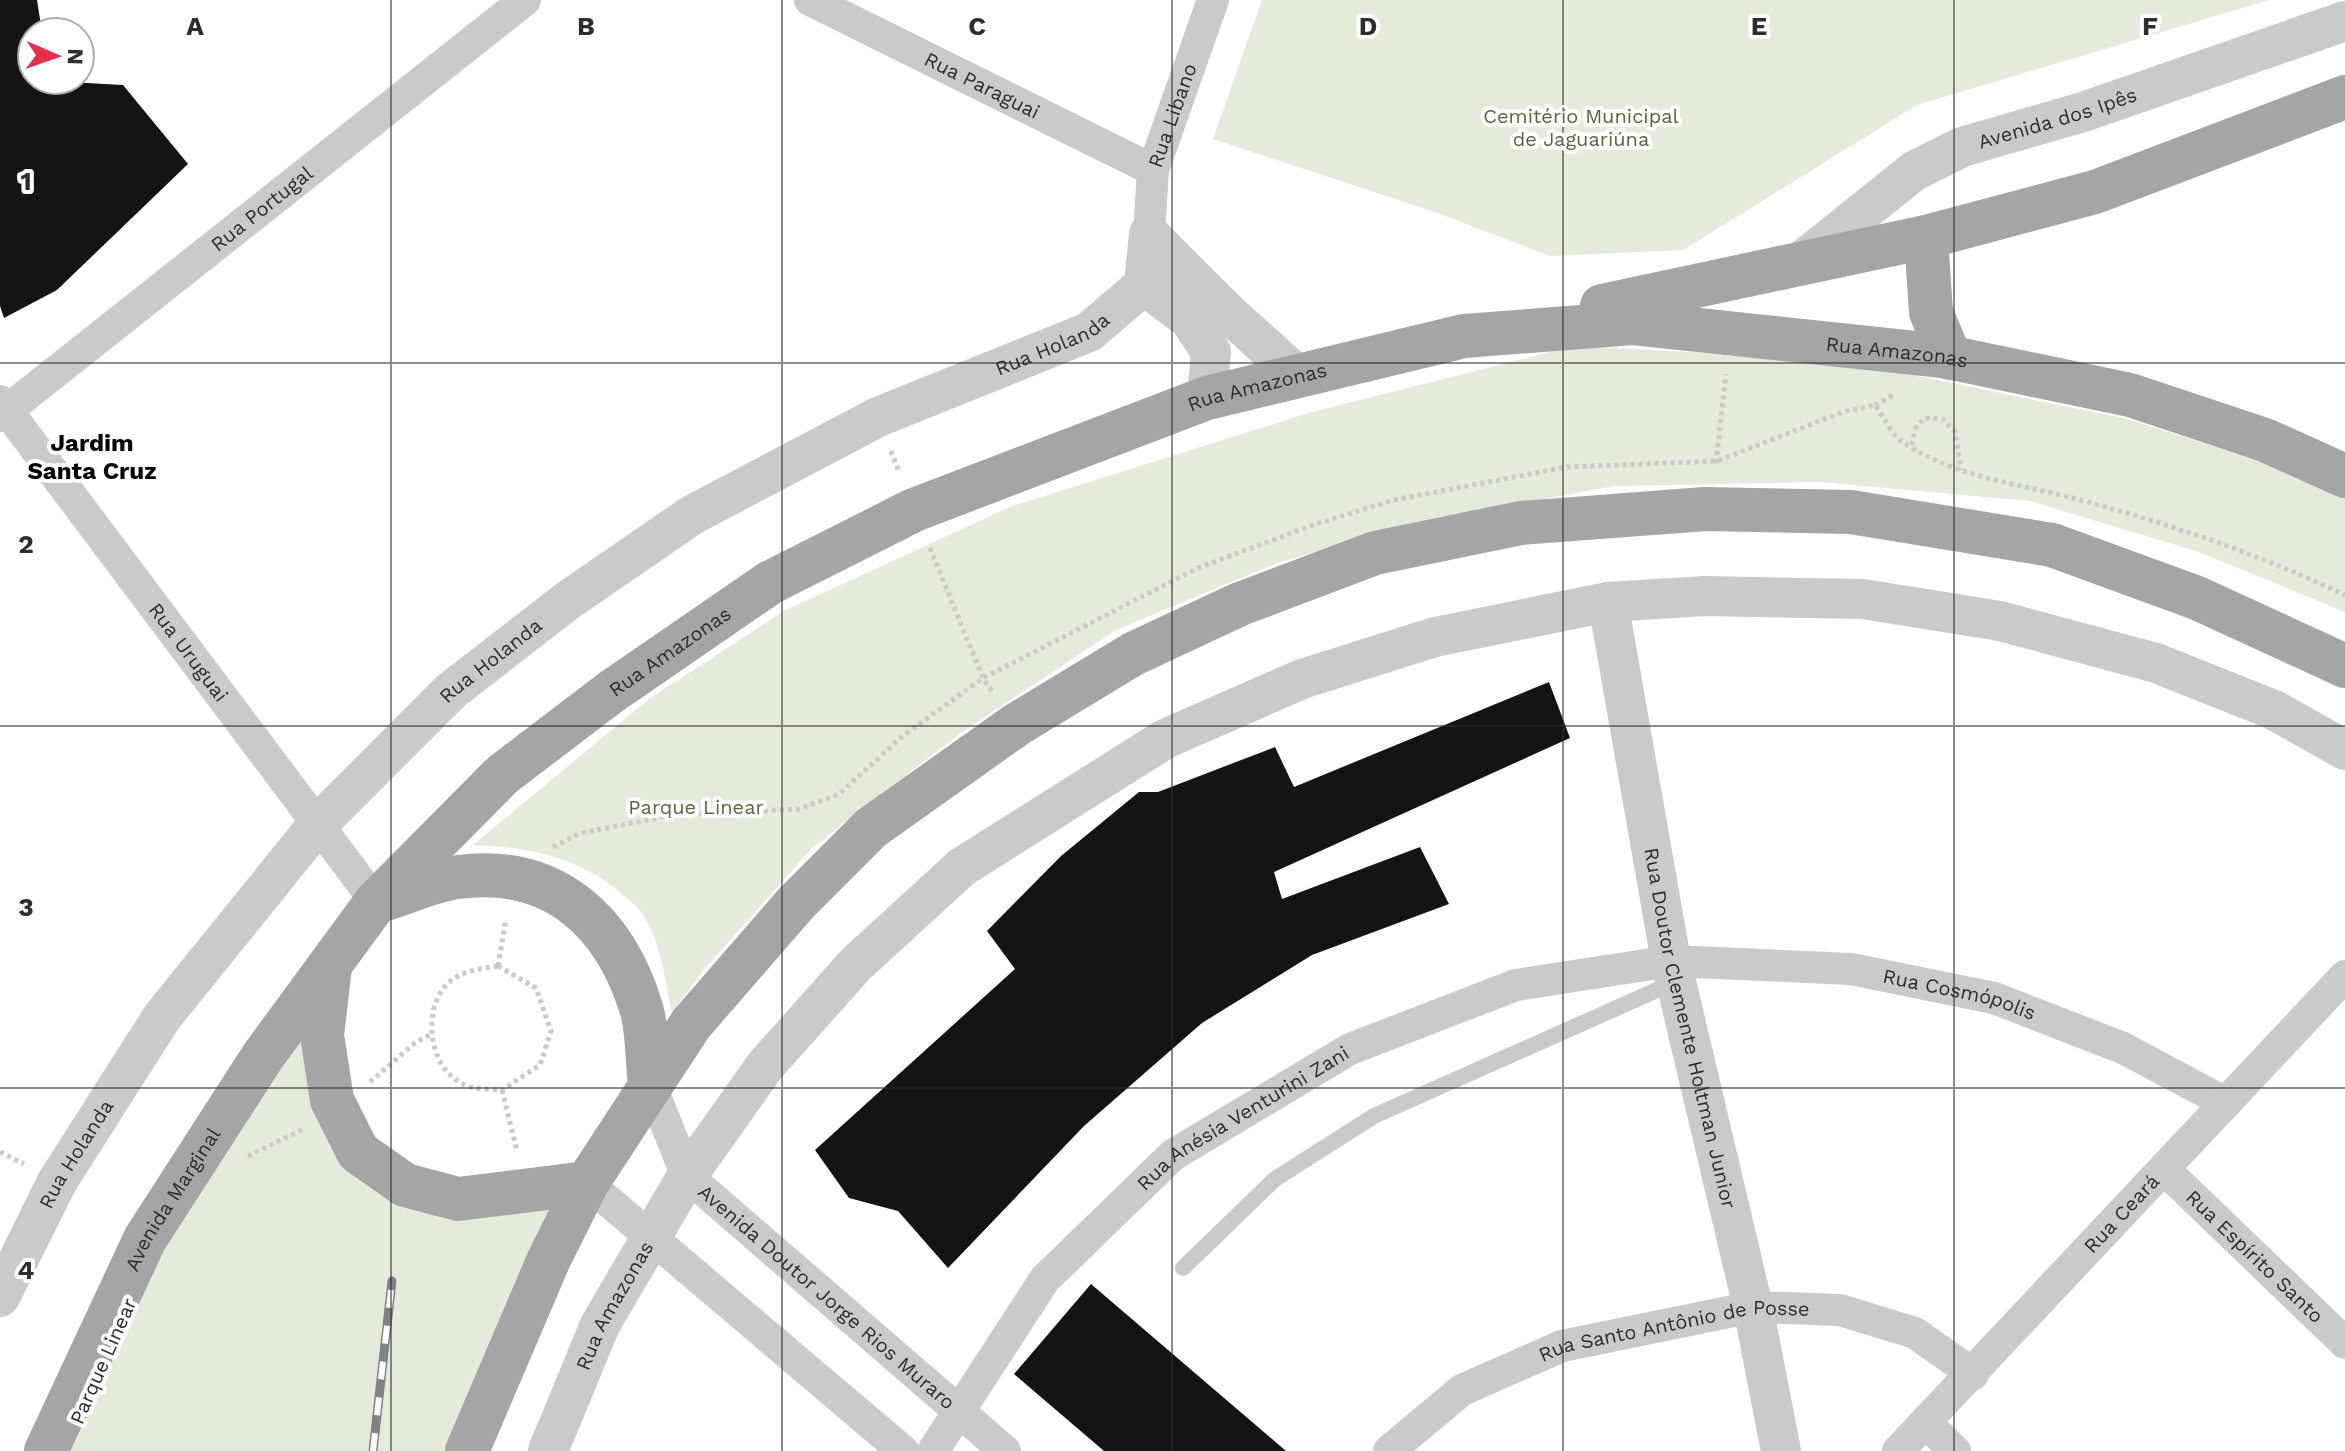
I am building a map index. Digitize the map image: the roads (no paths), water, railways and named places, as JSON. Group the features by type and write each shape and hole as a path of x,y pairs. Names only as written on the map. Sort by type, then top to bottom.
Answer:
{"main road":[{"path":"1464,336 1926,237 2095,192 2345,97"},
{"path":"1926,237 1931,312 1950,358"},
{"name":"Rua Amazonas","path":"330,965 376,902 502,775 611,692 771,582 914,510 1207,398 1297,375 1464,336 1633,323 1730,331 1950,358 2130,395 2265,440 2345,476"},
{"path":"467,1451 549,1259 587,1183 700,1013 796,903 871,828 1016,725 1133,654 1240,604 1375,553 1521,523 1705,509 1851,512 2052,545 2197,598 2345,666"},
{"path":"376,902 457,877 513,875 548,888 592,917 623,959 643,1014 650,1084"},
{"path":"330,965 322,1035 336,1107 358,1152 405,1185 458,1199 587,1183"},
{"name":"Avenida Marginal","path":"46,1451 145,1239 263,1056 330,965"}],"street":[{"name":"Rua Portugal","path":"2,409 525,0"},
{"name":"Rua Paraguai","path":"810,0 1153,170"},
{"name":"Rua Libano","path":"1149,234 1153,170 1213,0"},
{"name":"Avenida dos Ipês","path":"1798,264 1914,171 1962,147 2083,112 2345,21"},
{"path":"1149,234 1144,285 1189,319 1211,352 1207,398"},
{"path":"1149,234 1227,312 1297,375"},
{"name":"Rua Holanda","path":"0,1297 57,1182 162,1017 318,824 451,691 567,601 692,515 878,417 1089,332 1144,285"},
{"name":"Rua Uruguai","path":"2,409 376,902"},
{"name":"Rua Amazonas","path":"548,1451 600,1325 687,1176 765,1066 856,964 962,867 1165,739 1302,679 1435,637 1608,602 1705,596 1863,599 2000,621 2156,663 2274,710 2345,750"},
{"name":"Rua Doutor Clemente Holtman Junior","path":"1608,602 1674,971 1753,1307 1781,1451"},
{"name":"Rua Cosmópolis","path":"1674,971 1851,969 1994,998 2123,1048 2226,1103"},
{"name":"Rua Anésia Venturini Zani","path":"933,1451 1045,1279 1173,1155 1350,1049 1429,1015 1516,985 1674,971"},
{"name":"Rua Ceará","path":"1898,1451 2345,976"},
{"name":"Avenida Doutor Jorge Rios Muraro","path":"650,1084 687,1176 1005,1451"},
{"name":"Rua Espírito Santo","path":"2164,1169 2345,1343"},
{"path":"587,1183 903,1451"},
{"name":"Rua Santo Antônio de Posse","path":"1389,1451 1462,1390 1562,1346 1753,1307 1840,1310 1915,1333 1973,1374"},
{"path":"1926,1423 1955,1451"}],"lane":[{"path":"1183,1268 1275,1179 1374,1116 1674,971"}],"railway":[{"path":"373,1451 392,1281"}],"district":[{"name":"Jardim Santa Cruz","path":"92,457"}],"park label":[{"name":"Cemitério Municipal de Jaguariúna","path":"1581,128"},
{"name":"Parque Linear","path":"696,807"}]}
